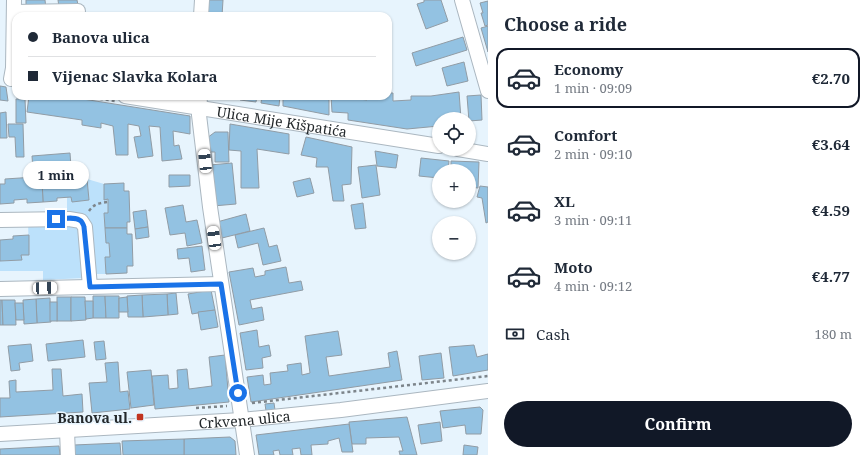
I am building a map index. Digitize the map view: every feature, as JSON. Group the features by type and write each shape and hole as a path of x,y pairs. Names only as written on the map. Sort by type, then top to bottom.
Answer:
{"street":[{"path":"201,12 202,0"},
{"path":"462,0 488,91"},
{"path":"14,6 78,11"},
{"path":"9,78 12,35"},
{"name":"Ulica Mije Kišpatića","path":"175,100 200,102 432,145"},
{"path":"200,102 199,115 210,207 241,420 248,455"},
{"path":"476,152 488,154"},
{"path":"0,220 81,220 84,227 90,287"},
{"path":"0,289 221,284"},
{"name":"Crkvena ulica","path":"0,434 241,420 341,410 488,391"},
{"path":"67,431 68,455"}],"path":[{"path":"81,220 92,206 99,203 108,202"}],"shaded area":[{"path":"87,179 104,184 104,199 108,199 108,213 104,213 106,243 109,243 110,257 105,258 106,274 95,274 89,235 67,215 67,197 71,197 72,201 89,200"},
{"path":"28,222 73,222 82,231 84,278 43,280 43,271 0,271 0,261 22,260 21,255 29,255"}],"building":[{"path":"26,0 45,0 46,9 30,9 26,4"},
{"path":"58,0 77,0 78,5 59,7"},
{"path":"208,0 223,0 222,12 208,12"},
{"path":"424,0 441,0 448,21 426,29 417,4 424,2"},
{"path":"488,1 488,25 485,26 480,3"},
{"path":"488,26 488,52 481,28"},
{"path":"463,37 467,50 416,66 412,53"},
{"path":"464,62 468,81 447,86 442,68"},
{"path":"0,86 6,87 8,101 0,100"},
{"path":"459,92 460,112 432,112 432,127 407,129 348,120 348,113 332,112 331,100 392,100 393,93 393,101 411,100 411,96 431,96"},
{"path":"481,95 482,120 476,120 476,112 468,112 467,96"},
{"path":"16,100 25,100 26,123 16,123"},
{"path":"28,100 89,100 190,116 190,134 173,131 174,146 179,145 182,159 162,161 160,127 149,126 153,156 138,158 134,137 141,136 139,126 128,124 128,155 116,155 113,126 101,123 101,128 82,125 82,120 27,112"},
{"path":"240,100 256,100 256,102"},
{"path":"261,100 280,100 279,106 261,103"},
{"path":"283,100 329,100 329,115 283,106"},
{"path":"6,112 7,138 0,138 0,113"},
{"path":"8,124 23,124 24,157 16,157 15,137 9,137"},
{"path":"230,124 289,134 289,154 257,149 259,188 241,188 241,151 229,150"},
{"path":"215,132 228,132 229,162 215,162 215,152 208,152 207,138"},
{"path":"306,137 352,147 351,184 342,185 344,201 333,201 328,167 316,167 317,158 301,155"},
{"path":"375,151 398,155 396,168 377,166"},
{"path":"70,153 71,167 33,170 32,156"},
{"path":"421,158 449,161 449,164 432,164 432,177 419,176"},
{"path":"451,161 479,162 478,188 476,188 476,164 451,164"},
{"path":"232,163 236,204 213,206 210,165"},
{"path":"376,165 380,195 362,198 358,167"},
{"path":"80,173 80,180 87,179 89,200 72,202 71,197 57,198 57,201 43,202 42,180 48,180 48,175"},
{"path":"169,175 190,175 190,186 169,187"},
{"path":"35,177 35,180 42,180 43,202 27,203 27,199 14,200 14,203 0,204 0,184 5,184 5,179"},
{"path":"310,178 314,193 297,197 293,182"},
{"path":"124,183 124,191 129,191 130,222 127,222 127,228 105,228 104,213 108,213 108,199 104,200 104,184"},
{"path":"480,186 488,187 488,222 486,223 482,198 477,197"},
{"path":"363,203 366,228 355,229 351,205"},
{"path":"183,205 186,222 197,220 202,243 187,246 185,233 170,235 165,208"},
{"path":"146,210 148,227 135,229 133,212"},
{"path":"246,214 250,231 222,238 217,222"},
{"path":"148,227 149,237 136,239 135,229"},
{"path":"105,228 127,228 127,234 132,234 133,266 127,266 127,273 106,274 105,257 110,257 109,243 106,243"},
{"path":"264,228 269,247 277,245 281,261 263,265 258,243 238,248 235,235"},
{"path":"29,235 29,255 21,255 22,260 0,261 0,240 13,239 13,236"},
{"path":"202,246 205,270 191,272 189,258 178,259 177,249"},
{"path":"286,267 289,283 301,281 303,290 250,300 252,309 262,307 264,320 239,325 229,272 253,268 255,277 265,275 265,271"},
{"path":"211,290 215,310 192,314 188,294"},
{"path":"176,293 178,314 168,315 167,294"},
{"path":"167,294 168,315 143,317 142,295"},
{"path":"142,295 143,317 128,317 127,296"},
{"path":"93,296 105,296 106,318 93,318"},
{"path":"105,296 119,296 119,318 106,318"},
{"path":"57,297 71,297 71,321 57,321"},
{"path":"71,297 85,297 86,320 71,321"},
{"path":"127,297 128,312 119,312 119,298"},
{"path":"50,298 51,322 37,323 36,299"},
{"path":"36,299 37,323 24,324 23,300"},
{"path":"0,300 2,300 3,325 0,325"},
{"path":"2,300 15,300 16,325 3,325"},
{"path":"85,301 93,301 93,318 86,319"},
{"path":"50,302 57,302 57,321 50,321"},
{"path":"15,303 23,303 24,320 16,320"},
{"path":"215,310 218,327 201,330 198,312"},
{"path":"257,330 259,347 269,345 271,356 262,358 263,368 246,370 240,333"},
{"path":"338,331 342,355 326,357 329,376 390,367 388,353 397,351 402,380 251,402 247,377 263,375 264,385 271,384 270,373 288,371 287,365 301,363 302,375 310,373 305,336"},
{"path":"83,340 85,357 48,361 46,344"},
{"path":"104,341 106,359 96,360 94,342"},
{"path":"31,344 33,361 19,363 20,370 11,371 8,346"},
{"path":"474,345 477,357 488,354 488,370 453,376 449,347"},
{"path":"441,353 444,378 422,380 419,356"},
{"path":"225,355 229,402 155,409 152,376 168,375 169,389 178,388 177,370 187,369 189,389 212,386 209,357"},
{"path":"118,362 120,392 128,391 130,409 92,413 89,383 107,382 105,363"},
{"path":"52,369 61,369 63,396 82,394 83,412 0,417 0,398 10,398 9,381 16,380 16,392 53,390"},
{"path":"151,370 154,405 131,408 127,372"},
{"path":"274,403 275,410 266,411 265,404"},
{"path":"480,407 483,410 481,434 466,434 465,425 443,428 440,411"},
{"path":"407,417 417,455 400,455 399,451 403,451 399,437 366,438 366,444 352,444 349,422"},
{"path":"440,422 442,441 421,444 418,425"},
{"path":"349,424 353,452 342,452 339,438 328,441 328,444 311,445 312,455 301,455 300,448 292,449 293,455 280,455 279,450 273,451 274,455 259,455 256,435"},
{"path":"230,437 235,441 236,455 184,455 184,439"},
{"path":"184,439 184,455 123,455 122,441"},
{"path":"120,443 121,455 75,455 74,445"},
{"path":"464,445 478,447 477,455 463,455"},
{"path":"59,446 60,455 0,455 0,449"}],"place":[{"name":"Banova ul.","path":"140,417"}],"route":[{"path":"56,219 76,219 81,220 83,224 90,287 221,284 238,393"}]}
